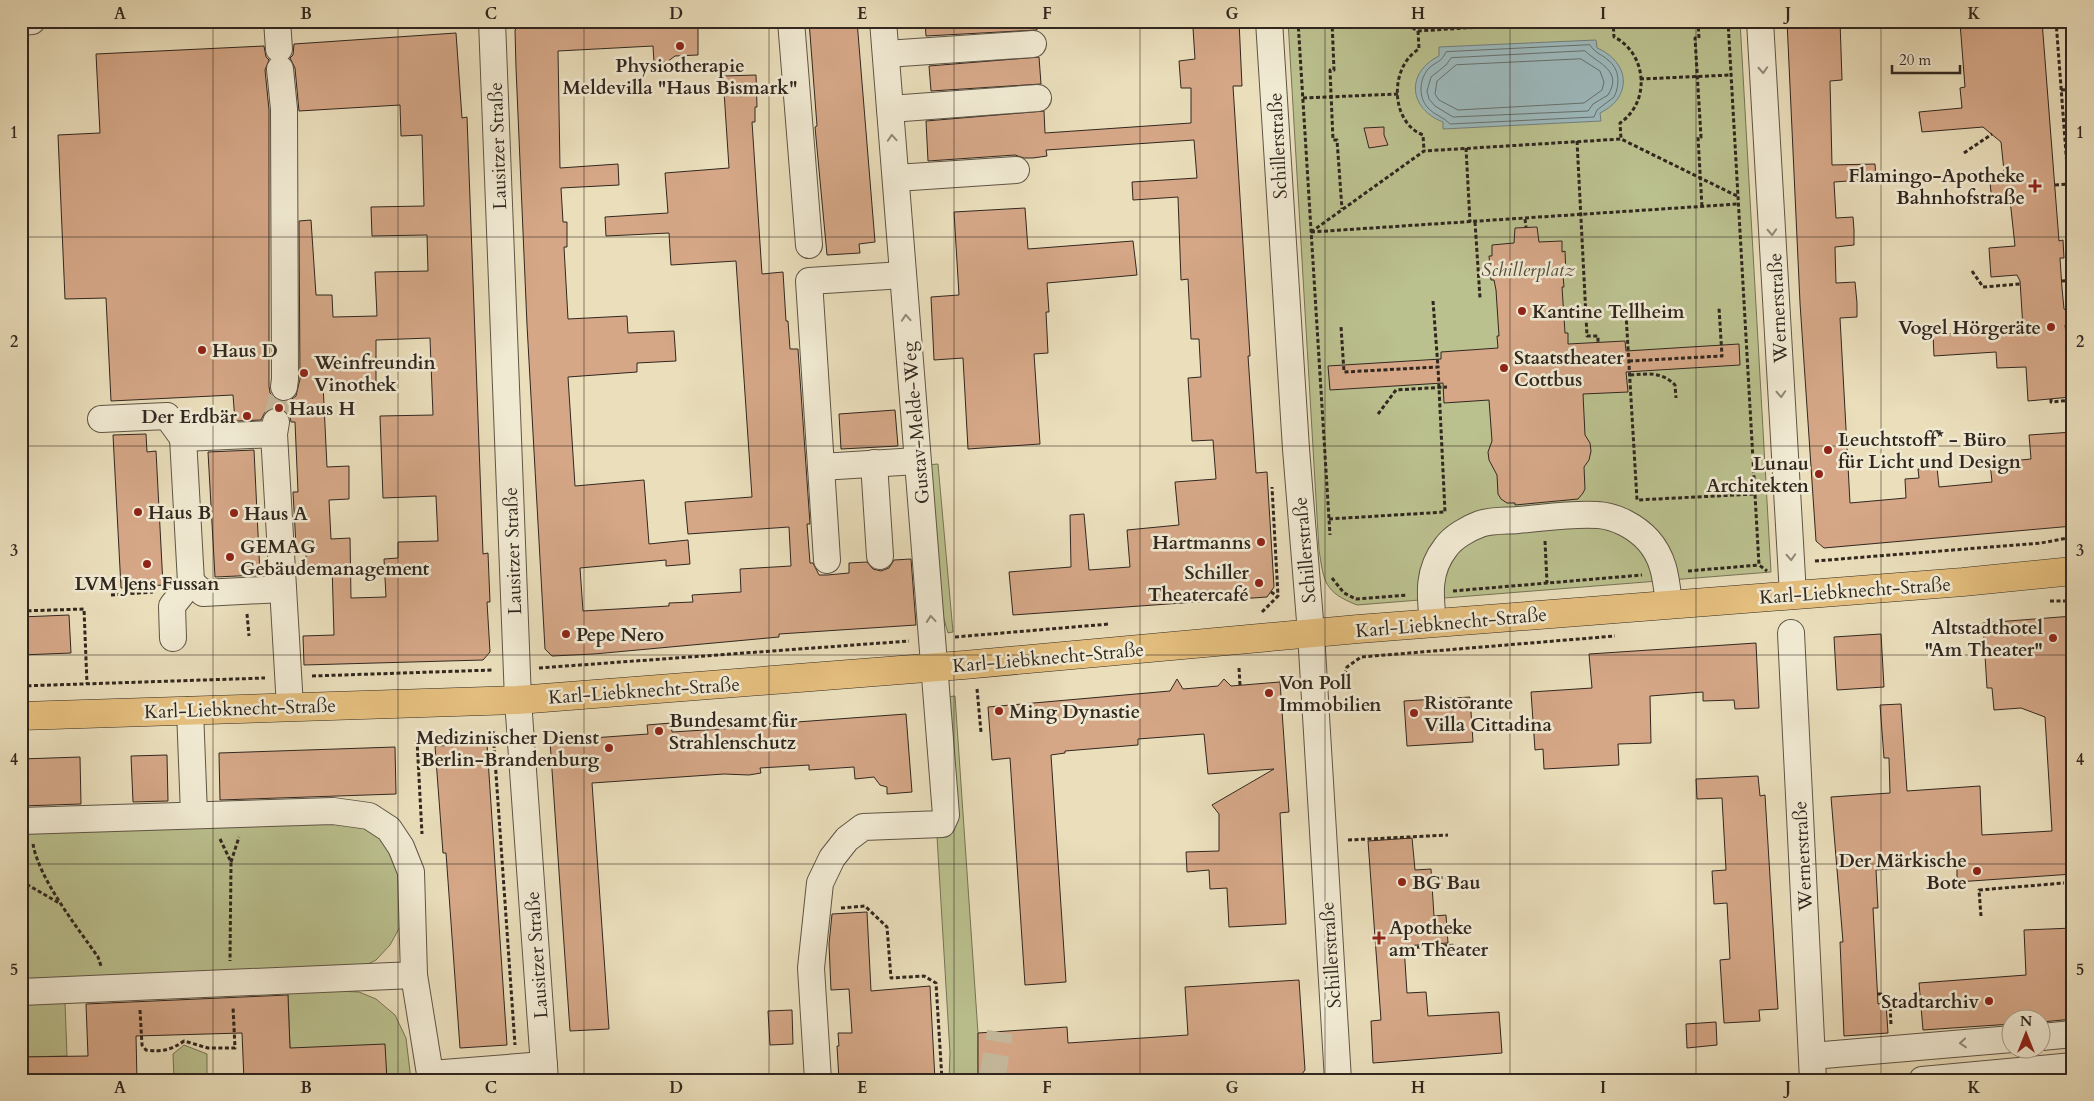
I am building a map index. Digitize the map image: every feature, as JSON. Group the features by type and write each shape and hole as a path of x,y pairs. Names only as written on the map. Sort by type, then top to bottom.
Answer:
{"main road":[{"name":"Karl-Liebknecht-Straße","path":"21,716 518,700 936,668 1311,633 2073,571"}],"street":[{"path":"21,22 32,21"},
{"path":"277,21 284,110 284,387"},
{"name":"Lausitzer Straße","path":"492,21 518,700 545,1072"},
{"path":"791,21 809,245"},
{"name":"Gustav-Melde-Weg","path":"817,909 820,883 832,858 847,839 863,827 942,824 946,815 936,668 883,21"},
{"name":"Schillerstraße","path":"1269,21 1296,449 1311,633 1338,1080"},
{"name":"Wernerstraße","path":"1760,21 1793,595"},
{"path":"886,54 1033,44"},
{"path":"890,109 1038,98"},
{"path":"896,178 1016,170"},
{"path":"827,560 809,281 903,275"},
{"path":"100,418 167,416 183,438 187,586 172,606 172,638"},
{"path":"183,438 275,428 283,589 280,635 290,707"},
{"path":"821,467 918,461"},
{"path":"874,463 880,556"},
{"path":"1433,623 1430,593 1431,578 1435,566 1447,546 1461,534 1481,523 1509,520 1598,515 1612,518 1630,526 1648,540 1661,559 1666,573 1669,604"},
{"path":"187,586 203,593 283,589"},
{"name":"Wernerstraße","path":"1791,633 1812,1068"},
{"path":"190,710 201,814"},
{"path":"27,821 333,811 369,816 389,829 401,847 411,872 414,975 431,1077 517,1067 545,1072"},
{"path":"817,909 811,968 818,1080"},
{"path":"21,992 414,975"},
{"path":"2052,1036 2073,1034"},
{"path":"1812,1068 2002,1041"},
{"path":"1922,1080 2073,1066"}],"path":[{"path":"1298,21 1330,539"},
{"path":"1332,21 1334,70 1330,70 1333,140 1338,140 1342,210"},
{"path":"1401,21 1418,31 1515,23 1574,21"},
{"path":"1613,21 1614,37 1626,45 1634,54 1640,68 1639,97 1629,115 1620,123 1621,139"},
{"path":"1698,21 1699,38 1695,38 1701,137 1698,137 1702,207"},
{"path":"1332,569 1332,578 1344,593 1356,599 1759,565 1728,21"},
{"path":"2056,21 2073,246"},
{"path":"1418,31 1419,49 1405,61 1400,72 1398,94 1399,107 1404,118 1411,127 1424,135 1424,151"},
{"path":"1640,79 1731,74"},
{"path":"2061,90 2072,89"},
{"path":"1302,98 1398,94"},
{"path":"1964,153 1992,134"},
{"path":"1311,232 1424,151 1621,139 1738,196"},
{"path":"1577,141 1587,336 1598,336 1598,342"},
{"path":"1466,148 1470,222"},
{"path":"2055,184 2068,184"},
{"path":"1311,232 1738,204"},
{"path":"1525,219 1526,227"},
{"path":"1476,222 1480,298"},
{"path":"1972,271 1983,287 2020,284"},
{"path":"2062,281 2073,280"},
{"path":"1329,519 1445,512 1433,301"},
{"path":"1629,362 1722,356 1719,308"},
{"path":"1626,314 1637,500 1755,494"},
{"path":"1341,327 1344,372 1438,367"},
{"path":"2066,339 2073,338"},
{"path":"1630,375 1663,375 1675,385 1676,398"},
{"path":"1378,414 1396,390 1447,387"},
{"path":"2051,399 2051,402 2073,400"},
{"path":"1544,536 1548,583"},
{"path":"1812,561 2041,543 2073,537"},
{"path":"1253,612 1263,612 1278,596 1278,581"},
{"path":"112,595 187,586"},
{"path":"1271,592 1278,596"},
{"path":"21,611 84,609 87,684"},
{"path":"541,668 1117,624"},
{"path":"1340,686 1347,667 1361,657 1620,636"},
{"path":"1239,668 1240,685"},
{"path":"1280,682 1284,675"},
{"path":"977,689 981,732 983,732"},
{"path":"493,731 517,1067"},
{"path":"417,740 422,835"},
{"path":"140,987 142,1045 146,1050 158,1052 172,1050 184,1041 208,1048 235,1048 232,983 231,862 201,814"},
{"path":"27,821 37,858 61,904 98,957 107,988"},
{"path":"1348,840 1448,835"},
{"path":"1432,878 1451,877"},
{"path":"21,881 61,904"},
{"path":"1981,916 1979,890 2064,884"},
{"path":"817,909 865,906 887,927 891,978 924,976 936,983 942,1080"},
{"path":"1404,948 1456,946"},
{"path":"1878,994 1881,994 1890,1004 1892,1032"},
{"path":"1301,1074 1307,1080"}],"green space":[{"name":"Schillerplatz","path":"1288,21 1740,21 1771,572 1357,605 1332,590 1322,570 1319,550"},
{"path":"938,464 953,632 948,633 935,588 926,465"},
{"path":"955,696 978,1033 978,1080 949,1080 950,1053 936,820 938,698"},
{"path":"339,818 374,830 400,861 401,925 390,945 376,960 358,969 21,981 21,827"},
{"path":"288,992 359,992 376,999 395,1015 406,1038 411,1080 387,1080 290,1048"},
{"path":"65,1002 67,1056 21,1057 21,1004"},
{"path":"184,1045 207,1054 207,1080 174,1080 173,1054"}],"water":[{"path":"1596,40 1597,48 1608,54 1616,62 1621,70 1623,80 1618,98 1611,106 1600,113 1601,121 1443,129 1443,122 1423,109 1418,100 1416,81 1420,72 1428,63 1439,56 1439,47"}],"building":[{"path":"523,21 698,21 698,55 675,56 667,62 654,63 653,46 558,51 560,168 618,164 619,185 561,188 563,222 567,222 567,247 564,247 568,319 627,316 628,333 674,331 676,361 637,363 637,372 568,377 575,486 644,480 649,544 688,540 690,564 666,566 666,560 580,568 583,611 669,606 669,603 693,602 692,595 741,592 740,569 791,566 789,527 688,534 685,502 752,497 736,261 671,265 669,233 606,236 605,217 668,213 665,173 729,168 723,76 756,75 757,107 755,107 755,122 752,122 762,274 783,272 790,349 798,349 810,524 807,524 810,563 813,563 819,575 827,575 849,573 849,563 867,562 873,569 881,571 889,568 894,560 911,559 916,625 779,634 779,637 594,654 552,656 545,649 527,325 516,68 515,30"},
{"path":"809,21 857,21 875,242 859,244 860,253 827,255 815,127 817,126"},
{"path":"925,21 1036,21 1037,30 926,36"},
{"path":"1199,21 1239,21 1242,86 1233,86 1250,356 1248,356 1256,473 1267,472 1274,587 1267,597 1013,615 1009,572 1071,567 1070,515 1084,514 1089,570 1130,567 1127,530 1179,525 1175,482 1216,479 1213,440 1192,441 1188,378 1201,377 1199,339 1191,339 1188,279 1181,280 1178,197 1133,200 1132,182 1197,178 1194,140 1046,150 1047,156 1033,158 1015,155 928,161 926,121 1044,111 1045,133 1191,123 1191,88 1181,88 1179,61 1195,59 1193,28 1199,28"},
{"path":"1787,21 1840,21 1842,80 1830,81 1832,165 1875,164 1876,179 1834,182 1836,218 1853,217 1854,230 1854,245 1835,247 1836,283 1855,282 1857,303 1857,317 1840,318 1850,503 1906,498 1905,479 1919,478 1918,469 1937,467 1939,487 1992,482 1990,463 2031,459 2029,435 2073,432 2073,526 1824,548 1816,541 1800,303"},
{"path":"2042,21 2059,241 2063,240 2064,258 2060,258 2064,309 2068,312 2069,321 2065,325 2069,362 2072,364 2073,370 2073,377 2070,379 2071,397 2028,401 2026,367 1997,368 1996,352 1934,356 1933,335 2023,328 2020,281 2017,275 1991,277 1989,248 2015,246 2010,200 1992,202 1990,182 2005,181 2001,142 1983,127 1922,132 1919,112 1962,108 1960,88 1965,87 1960,23"},
{"path":"456,33 462,118 467,117 483,554 488,553 490,602 487,602 490,652 483,660 304,665 303,636 334,635 332,565 306,565 306,545 296,546 293,492 298,492 295,422 291,422 290,416 286,411 278,407 271,408 265,412 261,420 235,421 233,395 111,401 106,298 65,299 58,135 100,133 96,54 264,46 266,57 269,60 265,70 269,110 269,386 270,393 275,399 282,402 289,401 296,396 300,379 299,221 311,220 316,295 332,295 333,317 377,316 375,272 428,271 427,235 372,236 371,207 424,206 422,135 401,136 400,105 299,111 295,68 290,58 293,55 294,44","holes":["430,338 433,415 380,416 383,498 436,496 438,541 398,542 398,558 384,559 386,597 351,598 350,538 331,539 329,500 349,499 349,466 327,467 323,384 376,383 376,340"]},
{"path":"1039,57 1041,84 931,91 929,66"},
{"path":"1384,127 1384,135 1388,145 1369,148 1364,128"},
{"path":"1025,208 1028,249 1133,241 1137,275 1047,283 1049,312 1046,312 1048,353 1034,354 1040,444 968,449 963,358 934,360 931,297 959,295 954,212"},
{"name":"Staatstheater Cottbus","path":"1537,227 1539,242 1562,241 1562,252 1565,251 1566,275 1563,275 1564,287 1562,287 1565,333 1568,333 1568,344 1625,341 1626,351 1739,344 1740,365 1626,372 1628,392 1583,394 1585,435 1590,443 1591,451 1589,460 1584,467 1585,489 1583,493 1578,499 1515,505 1515,503 1507,503 1498,494 1497,475 1489,460 1488,452 1492,441 1489,400 1444,403 1443,383 1330,390 1328,366 1441,359 1441,352 1498,348 1496,290 1494,280 1491,280 1489,256 1492,256 1492,245 1514,243 1515,228"},
{"path":"895,410 898,446 841,449 839,414"},
{"name":"Haus B","path":"146,434 147,452 156,451 163,585 121,588 113,435"},
{"name":"Haus A","path":"254,450 260,575 215,577 208,452"},
{"path":"69,615 71,653 21,655 21,617"},
{"path":"2073,616 2073,874 1957,882 1957,864 1876,870 1878,908 1873,908 1878,1004 1886,1003 1888,1033 1844,1036 1840,942 1843,942 1831,797 1890,793 1889,758 1884,758 1880,705 1901,704 1907,791 1980,786 1982,835 2052,831 2045,717 2021,708 1994,710 1992,688 1987,688 1983,623"},
{"path":"1881,634 1884,687 1837,690 1834,637"},
{"path":"1756,643 1759,708 1735,709 1734,700 1703,701 1703,692 1650,696 1651,743 1618,744 1619,765 1544,769 1543,749 1535,750 1531,692 1592,688 1589,654"},
{"path":"1177,679 1183,689 1218,686 1224,679 1231,686 1280,682 1289,812 1280,813 1286,924 1229,927 1227,888 1210,889 1209,870 1187,872 1186,852 1219,851 1219,814 1212,805 1274,769 1208,774 1204,734 1138,739 1138,745 1065,751 1065,753 1051,755 1066,982 1025,985 1010,758 992,760 988,707 1170,691"},
{"path":"1470,697 1473,742 1407,746 1404,701"},
{"path":"906,714 912,792 887,794 887,787 880,785 874,777 855,779 854,767 809,770 809,765 760,768 761,773 749,775 724,774 592,783 609,1029 570,1031 550,741 648,734 647,725 671,723 672,732 737,728 739,724 746,723 756,725"},
{"path":"487,744 507,1045 460,1048 446,853 443,853 435,746"},
{"path":"395,747 396,794 220,800 219,753"},
{"path":"167,755 168,801 133,802 131,756"},
{"path":"80,757 81,804 21,806 21,759"},
{"path":"1758,776 1760,796 1765,795 1778,1009 1759,1010 1760,1021 1724,1023 1720,960 1730,959 1727,903 1714,904 1712,871 1726,870 1722,798 1697,799 1696,779"},
{"path":"1412,838 1415,870 1431,869 1434,916 1446,915 1448,943 1404,946 1407,993 1426,992 1428,1016 1499,1012 1502,1053 1373,1063 1371,1021 1381,1020 1368,841"},
{"path":"867,912 871,991 930,986 935,1080 839,1080 838,1033 852,1033 849,989 831,990 829,944 832,914"},
{"name":"Stadtarchiv","path":"2073,928 2073,1019 2052,1021 2052,1008 2002,1008 2002,1025 1923,1030 1919,983 2026,975 2024,930"},
{"path":"1299,980 1305,1070 1298,1079 978,1080 978,1033 1067,1027 1068,1043 1188,1035 1185,987"},
{"path":"288,995 290,1048 385,1044 387,1080 244,1080 242,1033 136,1036 137,1080 21,1080 21,1057 88,1056 86,1004"},
{"path":"792,1010 793,1044 770,1045 768,1011"},
{"path":"1716,1022 1717,1045 1687,1048 1686,1024"}],"tunnel":[{"path":"276,422 284,387"},
{"path":"992,1080 1000,1032"}],"place":[{"name":"Physiotherapie Meldevilla \"Haus Bismark\"","path":"680,46"},
{"name":"Flamingo-Apotheke Bahnhofstraße","path":"2035,186"},
{"name":"Kantine Tellheim","path":"1522,311"},
{"name":"Vogel Hörgeräte","path":"2051,327"},
{"name":"Haus D","path":"202,350"},
{"name":"Staatstheater Cottbus","path":"1504,368"},
{"name":"Weinfreundin Vinothek","path":"304,373"},
{"name":"Haus H","path":"279,408"},
{"name":"Der Erdbär","path":"247,416"},
{"name":"Leuchtstoff* - Büro für Licht und Design","path":"1828,450"},
{"name":"Lunau Architekten","path":"1819,474"},
{"name":"Haus B","path":"138,512"},
{"name":"Haus A","path":"234,513"},
{"name":"Hartmanns","path":"1261,542"},
{"name":"GEMAG Gebäudemanagement","path":"230,557"},
{"name":"LVM Jens Fussan","path":"147,564"},
{"name":"Schiller Theatercafé","path":"1259,583"},
{"name":"Pepe Nero","path":"566,634"},
{"name":"Altstadthotel \"Am Theater\"","path":"2053,638"},
{"name":"Von Poll Immobilien","path":"1269,693"},
{"name":"Ming Dynastie","path":"999,711"},
{"name":"Ristorante Villa Cittadina","path":"1414,713"},
{"name":"Bundesamt für Strahlenschutz","path":"659,731"},
{"name":"Medizinischer Dienst Berlin-Brandenburg","path":"609,748"},
{"name":"Der Märkische Bote","path":"1977,871"},
{"name":"BG Bau","path":"1402,882"},
{"name":"Apotheke am Theater","path":"1379,938"},
{"name":"Stadtarchiv","path":"1989,1001"}]}
